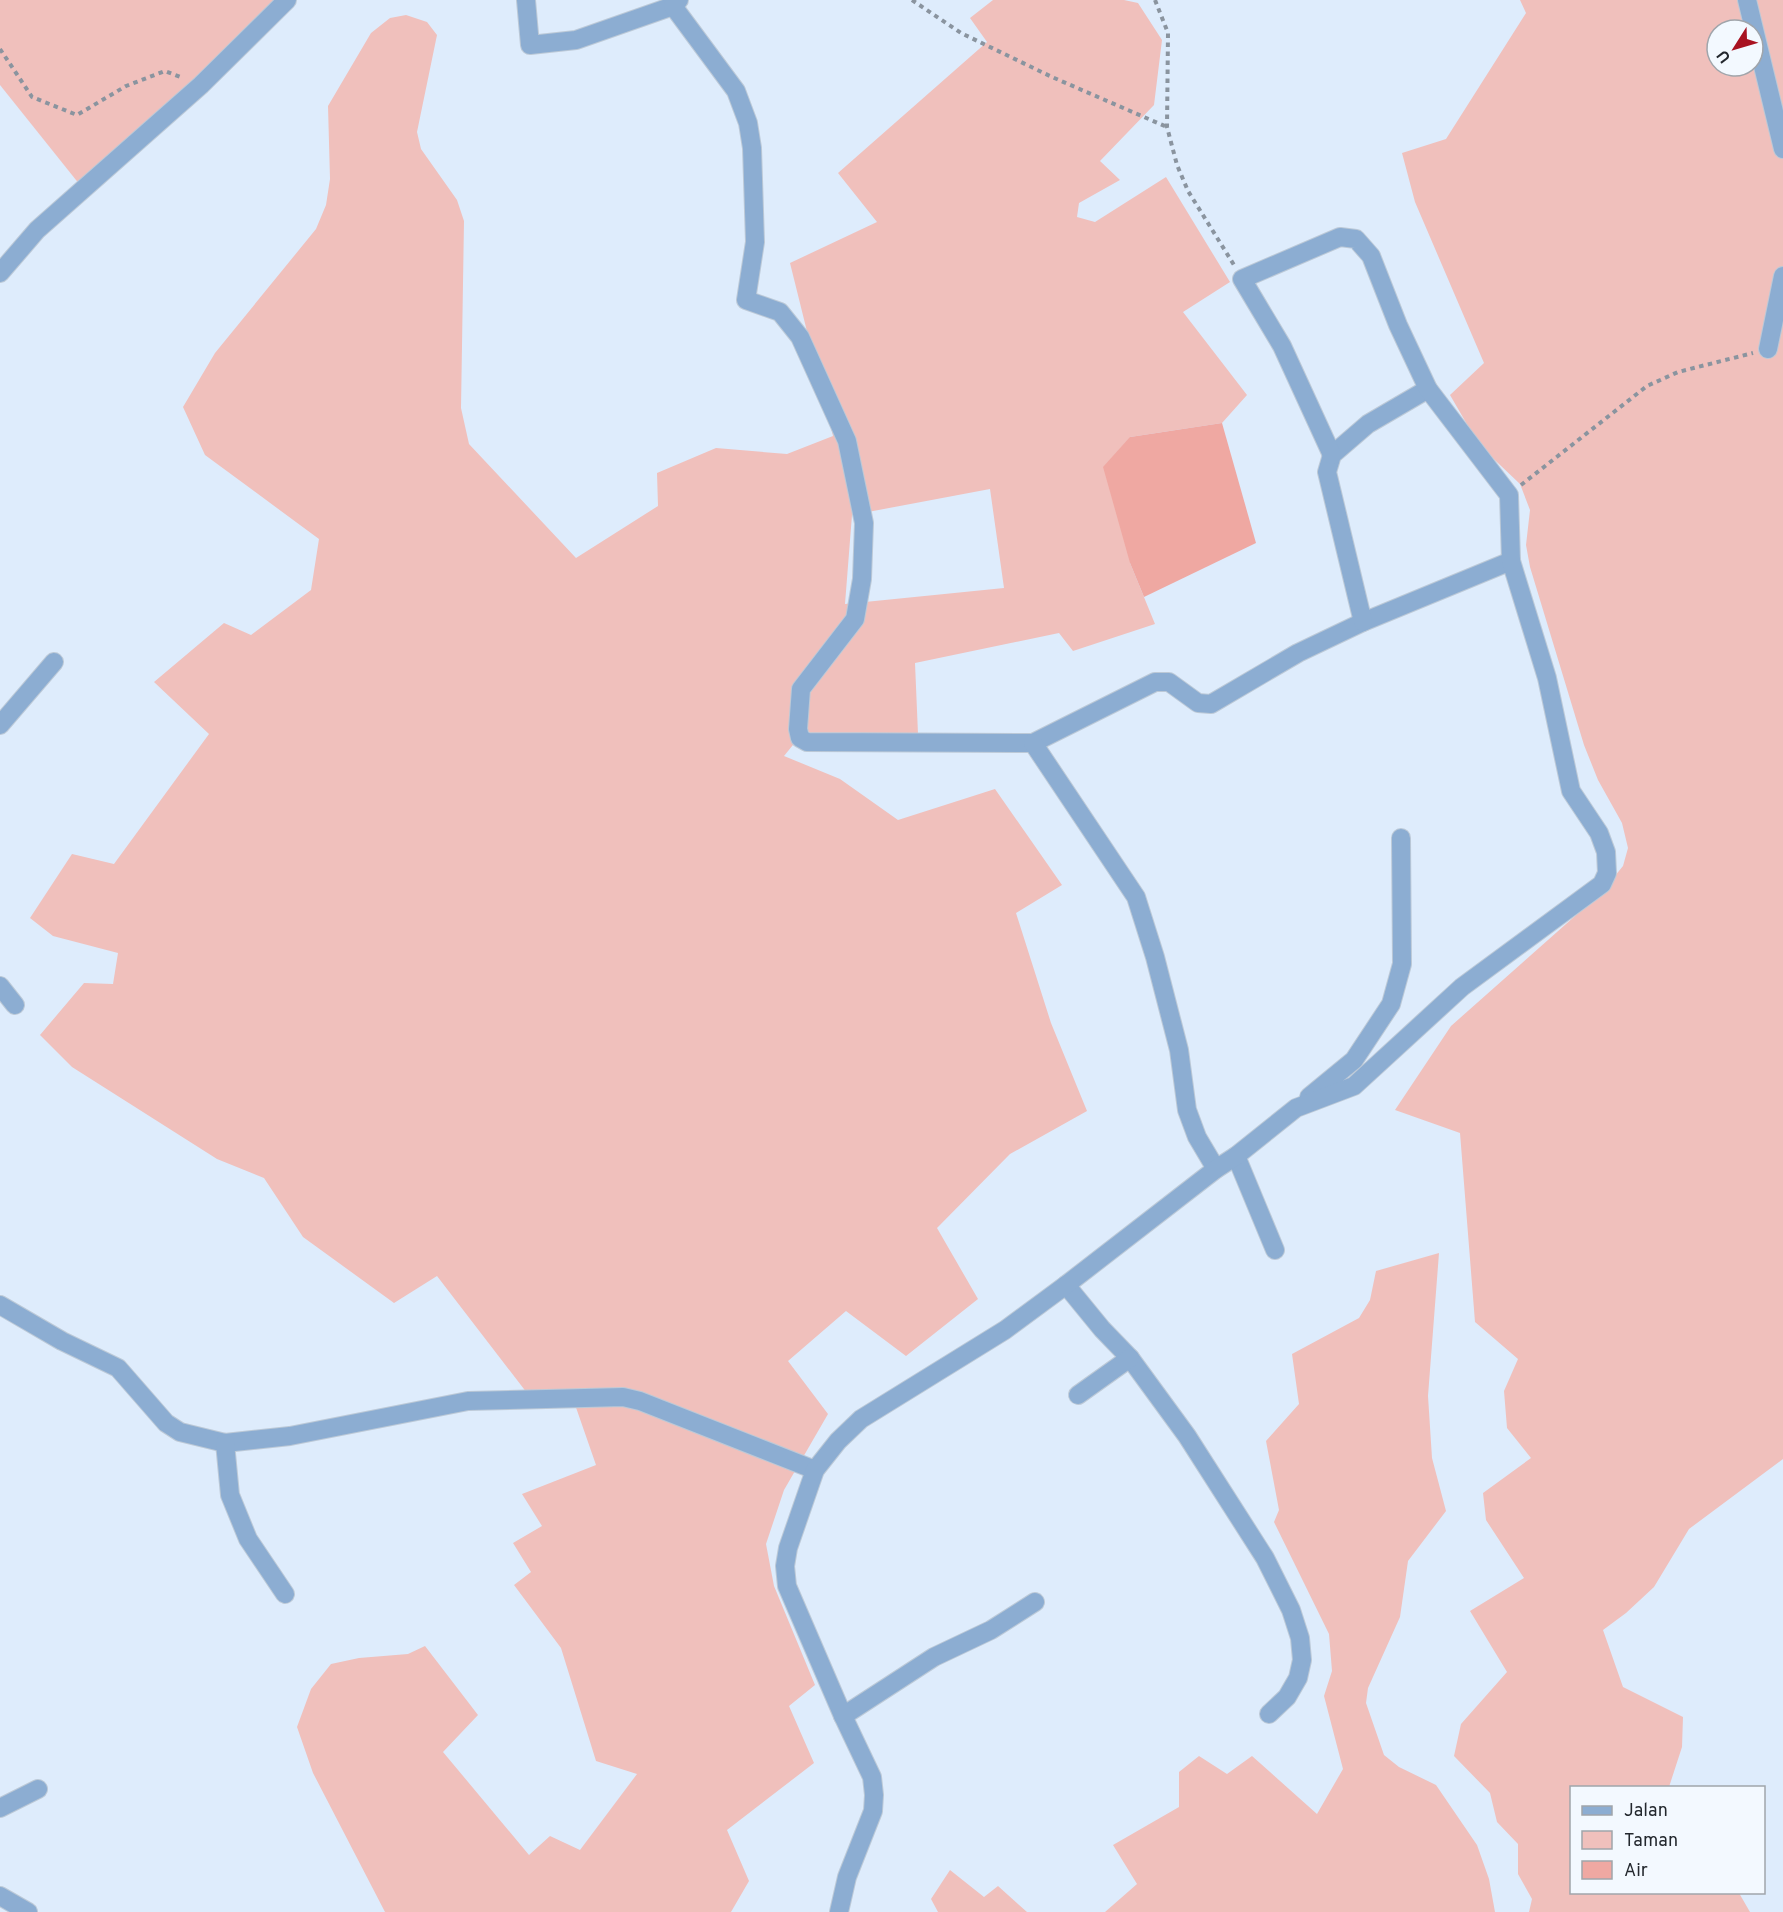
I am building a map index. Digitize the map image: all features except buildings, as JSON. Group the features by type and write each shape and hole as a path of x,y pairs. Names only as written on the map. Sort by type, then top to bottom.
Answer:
{"street":[{"path":"0,273 37,230 201,85 287,0"},
{"path":"526,0 530,45 576,39 676,3 736,91 748,123 752,148 754,242 746,300 780,312 800,337 847,441 864,523 862,579 855,619 801,689 798,729 801,738 807,742 1033,743 1155,682 1169,682 1198,703 1211,704 1298,653 1363,622 1511,561"},
{"path":"1747,0 1783,149"},
{"path":"1296,1108 1354,1086 1462,987 1602,884 1606,873 1606,852 1599,832 1571,791 1547,678 1511,561 1509,495 1428,389 1398,325 1371,256 1356,239 1340,237 1242,279 1282,346 1332,455"},
{"path":"1768,349 1783,276"},
{"path":"1363,622 1327,472 1332,455 1368,424 1428,389"},
{"path":"0,725 54,662"},
{"path":"1033,743 1136,897 1155,957 1179,1050 1187,1110 1197,1137 1216,1169"},
{"path":"838,1912 847,1877 873,1811 874,1795 872,1777 787,1586 785,1566 788,1548 815,1470 838,1441 861,1419 1005,1330 1236,1156 1354,1060 1391,1004 1402,964 1401,838"},
{"path":"0,986 15,1005"},
{"path":"1236,1156 1275,1250"},
{"path":"1066,1285 1102,1329 1130,1358 1187,1436 1264,1558 1291,1610 1300,1638 1302,1660 1298,1678 1287,1697 1269,1714"},
{"path":"0,1305 62,1341 118,1368 166,1423 180,1432 225,1443 290,1436 468,1401 623,1397 640,1401 815,1470"},
{"path":"1078,1395 1130,1358"},
{"path":"225,1443 230,1495 248,1539 285,1594"},
{"path":"843,1716 934,1657 991,1630 1035,1602"},
{"path":"0,1808 38,1789"},
{"path":"0,1896 28,1912"}],"path":[{"path":"912,0 961,33 1052,77 1167,127"},
{"path":"1155,0 1168,33 1167,127 1177,165 1188,191 1242,279"},
{"path":"0,49 32,97 77,114 126,86 165,70 201,85"},
{"path":"1509,495 1647,386 1678,372 1768,349"}],"green space":[{"path":"0,0 286,0 84,190 0,85"},
{"path":"993,0 1124,0 1138,3 1162,40 1154,105 1100,161 1120,180 1079,203 1077,217 1095,222 1166,177 1230,282 1183,312 1247,395 1222,423 1130,437 1130,563 1155,624 1073,651 1059,633 915,663 918,734 797,740 784,756 840,779 898,820 995,789 1062,885 1016,913 1051,1023 1087,1111 1010,1154 937,1228 978,1299 906,1356 846,1311 788,1361 828,1414 784,1490 766,1544 774,1586 815,1685 789,1706 814,1763 727,1830 749,1881 731,1912 385,1912 313,1773 297,1727 311,1689 331,1664 359,1658 408,1654 425,1646 478,1715 443,1752 529,1855 550,1836 580,1850 637,1774 596,1761 561,1648 514,1585 531,1572 513,1543 542,1526 522,1494 596,1465 572,1396 527,1393 437,1276 394,1303 303,1237 264,1178 217,1159 72,1067 40,1035 84,983 113,984 118,953 53,936 30,918 72,854 114,864 209,734 154,682 224,623 251,635 311,590 319,539 205,455 183,407 215,353 316,229 326,205 330,179 328,106 371,33 390,18 406,15 427,22 437,35 417,132 421,149 457,200 464,221 461,408 469,444 576,558 658,506 657,473 716,448 787,454 833,436 790,263 877,222 838,173 987,42 970,18","holes":["990,489 1004,588 845,604 852,515"]},
{"path":"1520,0 1783,0 1783,1459 1689,1529 1654,1587 1626,1613 1603,1630 1623,1687 1683,1717 1682,1747 1669,1786 1570,1786 1570,1894 1740,1894 1750,1912 1529,1912 1532,1899 1518,1874 1518,1844 1497,1822 1490,1793 1454,1756 1461,1724 1507,1672 1470,1611 1524,1578 1486,1520 1483,1493 1531,1458 1507,1428 1504,1391 1518,1359 1475,1322 1460,1133 1395,1110 1451,1026 1601,893 1623,866 1628,848 1622,823 1598,780 1584,745 1530,567 1526,545 1530,510 1520,484 1479,445 1450,395 1484,363 1415,202 1402,153 1446,139 1526,13"},
{"path":"1439,1253 1428,1396 1432,1458 1446,1511 1408,1561 1400,1617 1368,1688 1366,1703 1384,1755 1399,1767 1436,1785 1477,1845 1489,1879 1495,1912 1105,1912 1137,1884 1113,1845 1179,1807 1179,1772 1199,1756 1227,1774 1252,1756 1317,1814 1343,1769 1324,1696 1332,1671 1329,1634 1274,1522 1279,1510 1266,1441 1299,1404 1292,1354 1359,1318 1370,1300 1376,1271"},
{"path":"950,1870 984,1897 998,1886 1027,1912 938,1912 931,1899"}],"water":[{"path":"1222,423 1256,543 1144,597 1130,563 1103,467 1130,437"}]}
